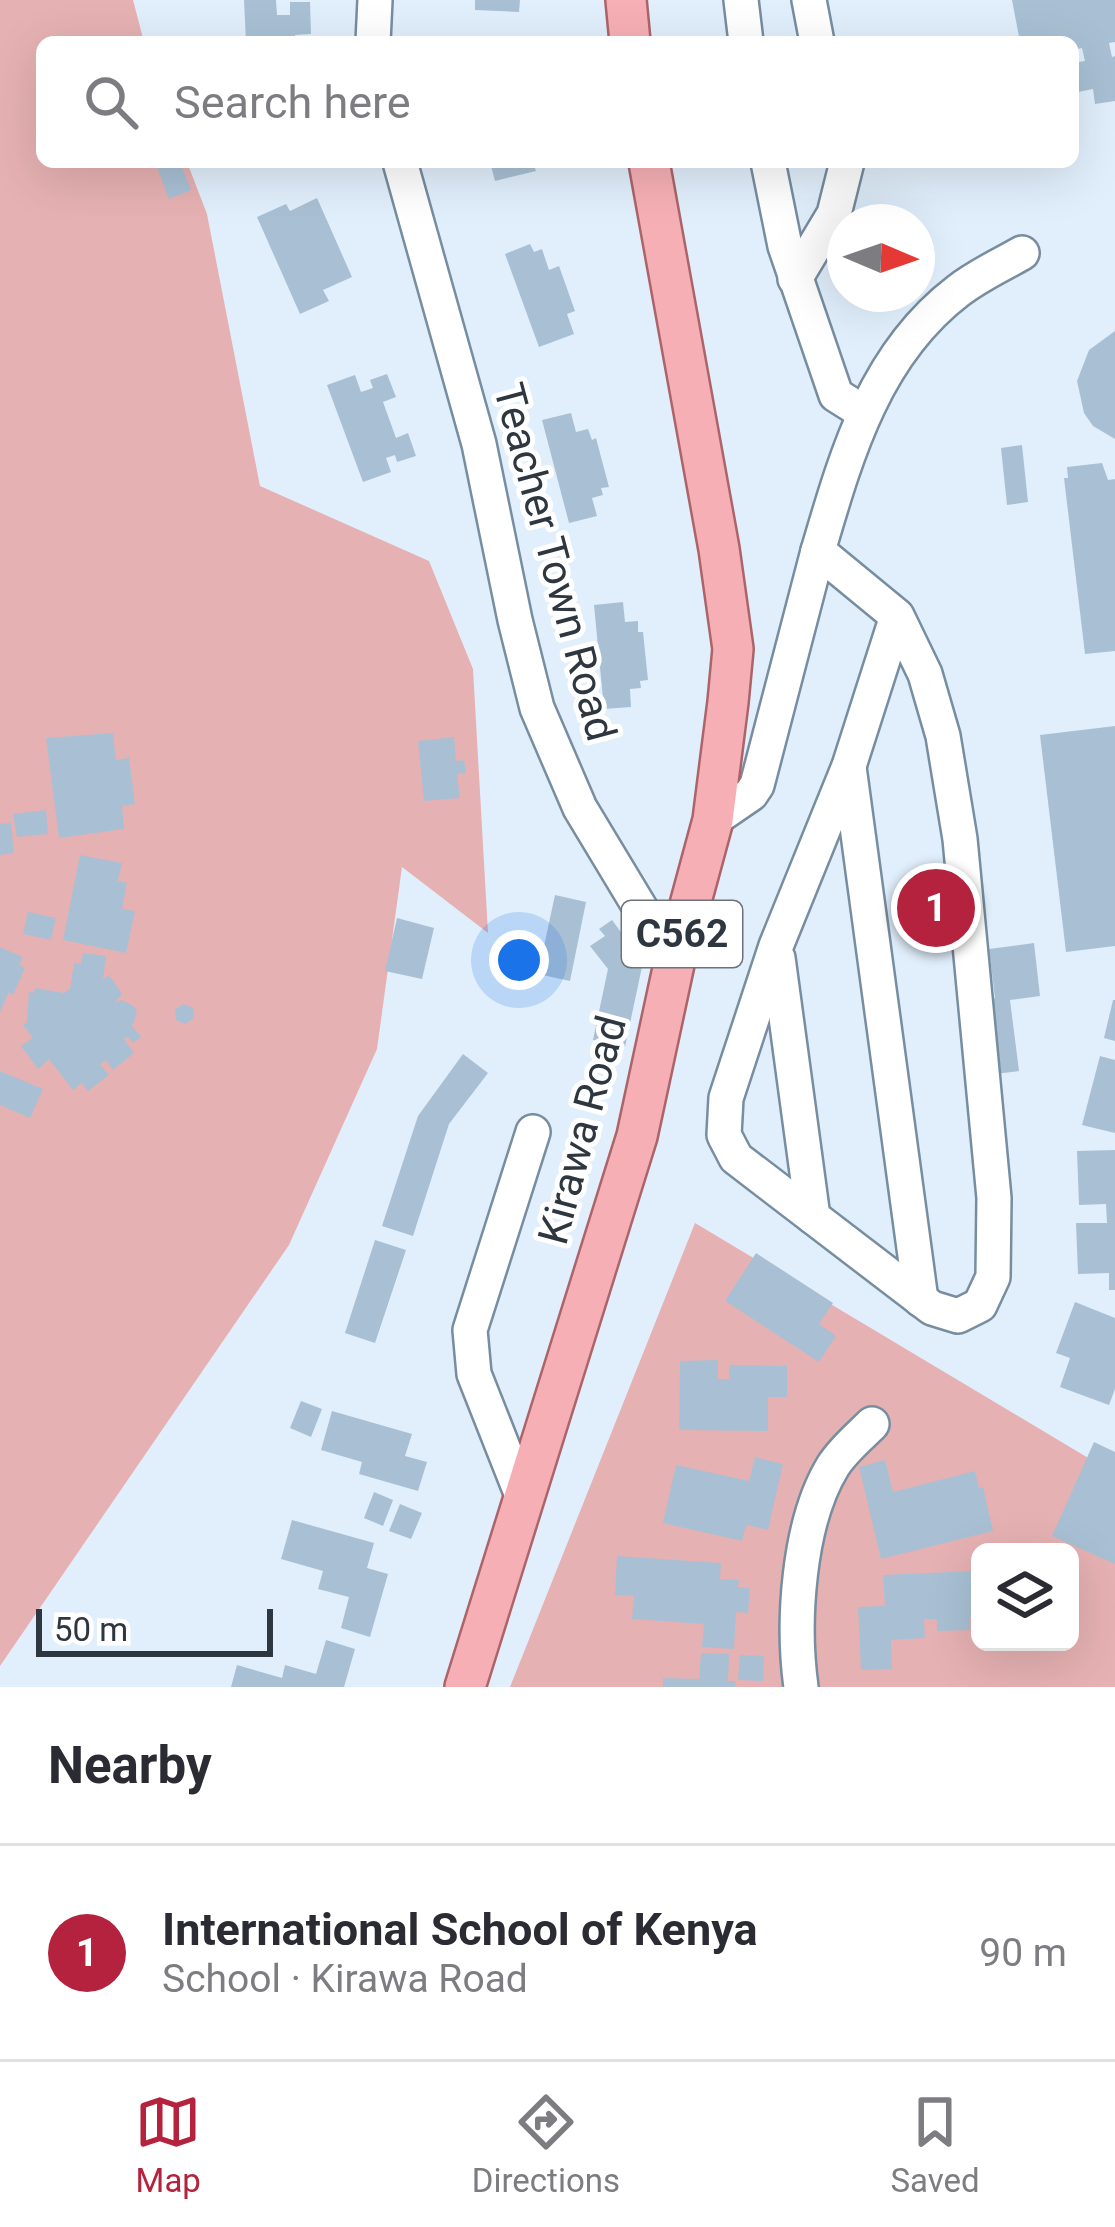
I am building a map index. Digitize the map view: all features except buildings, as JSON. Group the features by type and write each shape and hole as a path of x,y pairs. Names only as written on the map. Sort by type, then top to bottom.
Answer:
{"main road":[{"path":"626,0 629,36"},
{"name":"Kirawa Road","path":"465,1687 638,1136 674,964 713,820 733,649 650,168"}],"street":[{"path":"373,36 375,0"},
{"path":"741,0 745,36"},
{"path":"809,0 816,36"},
{"name":"Teacher Town Road","path":"402,168 479,444 537,708 580,808 674,964"},
{"path":"769,168 796,279 836,395 862,412"},
{"path":"796,279 834,214 846,168"},
{"path":"713,820 757,785 818,551 862,412 904,346 957,292 1022,253"},
{"path":"818,551 897,616 925,674 946,757 960,839 994,1198 993,1277 980,1305 958,1316 944,1315 922,1300 736,1158 724,1135 726,1098 776,946 849,766 897,616"},
{"path":"849,766 922,1300"},
{"path":"776,946 814,1217"},
{"path":"523,1498 474,1375 470,1330 533,1132"},
{"path":"801,1687 797,1618 802,1563 814,1515 835,1463 872,1424"}],"shaded area":[{"path":"0,0 133,0 142,36 36,36 36,168 189,168 207,214 260,486 429,561 473,669 488,933 402,867 377,1049 289,1245 0,1666"},
{"path":"695,1223 1115,1474 1115,1687 510,1687"}],"place":[{"name":"International School of Kenya","path":"936,908"}]}
